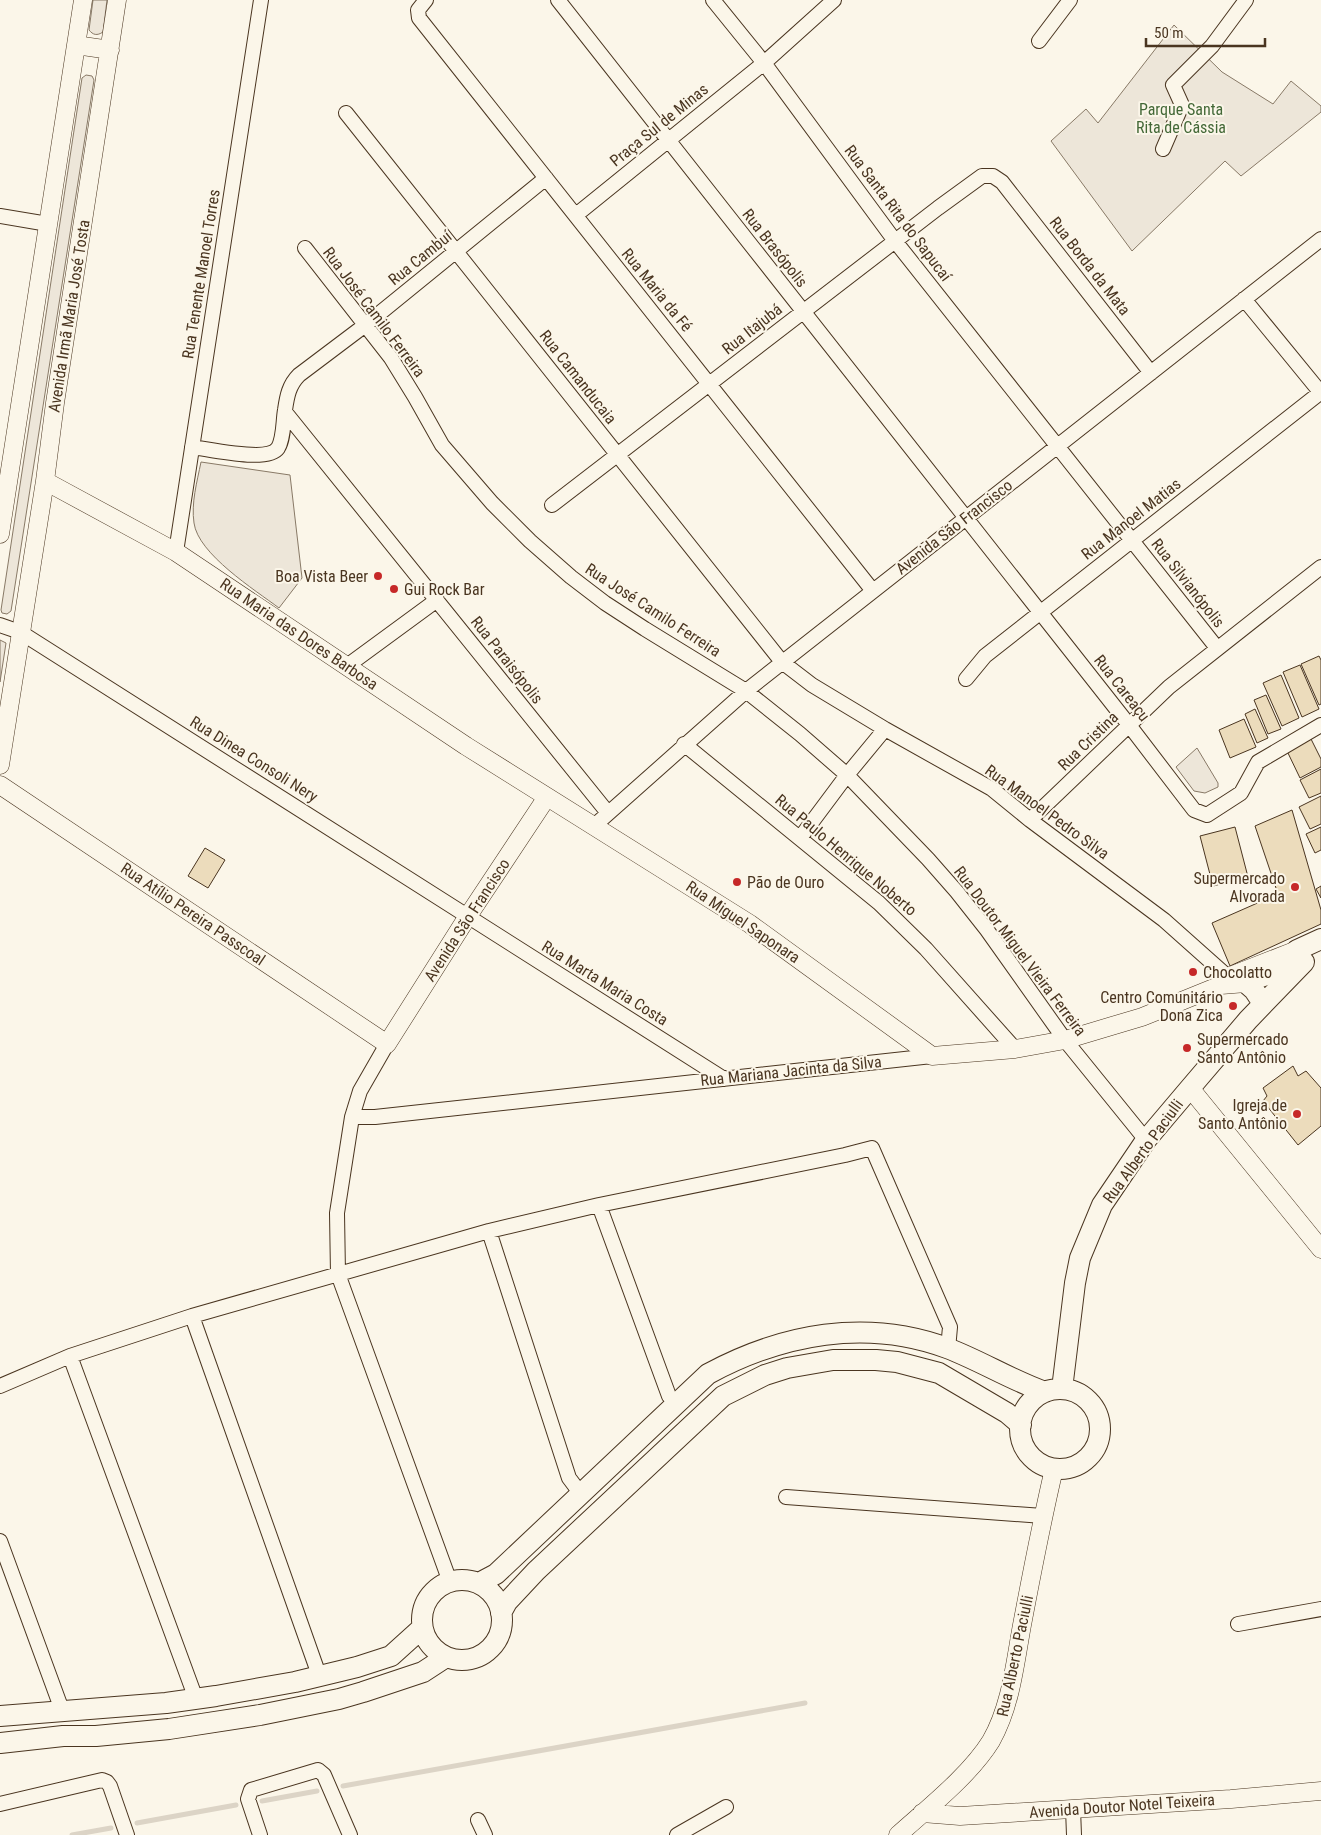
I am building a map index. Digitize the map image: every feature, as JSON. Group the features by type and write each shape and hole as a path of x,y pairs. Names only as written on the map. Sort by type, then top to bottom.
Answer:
{"main road":[{"path":"1282,971 1307,956 1321,939"},
{"name":"Rua Alberto Paciulli","path":"1053,1391 1080,1258 1102,1205 1146,1140 1248,1020 1307,956"},
{"name":"Rua Alberto Paciulli","path":"1248,1020 1260,999 1282,971"},
{"path":"1232,982 1254,990 1260,999"},
{"path":"479,1583 496,1574 708,1374 732,1361 764,1348 806,1337 831,1334 878,1334 925,1342 948,1349 1024,1385 1053,1391 1072,1391 1081,1395 1092,1405 1099,1418 1099,1438 1090,1456 1082,1463 1064,1469 1054,1469 1040,1463 1029,1454 1024,1445 1021,1425 1022,1417 1031,1402 1053,1391"},
{"path":"501,1613 507,1602 536,1571 723,1396 743,1384 765,1375 810,1363 855,1359 897,1362 939,1373 1007,1413 1021,1425"},
{"path":"676,1404 692,1424"},
{"path":"460,1580 479,1583 494,1595 499,1604 502,1623 500,1632 490,1649 474,1659 465,1661 446,1658 431,1646 422,1628 423,1608 428,1599 441,1586 460,1580"},
{"path":"0,1716 62,1710 95,1710 196,1699 255,1690 357,1667 391,1656 422,1628"},
{"path":"0,1743 203,1725 260,1715 339,1699 423,1672 446,1658"},
{"path":"196,1699 203,1725"}],"street":[{"path":"0,534 83,0"},
{"name":"Avenida Irmã Maria José Tosta","path":"0,765 45,481 55,403 117,0"},
{"name":"Rua Tenente Manoel Torres","path":"176,552 261,0"},
{"name":"Rua Brasópolis","path":"558,0 966,518"},
{"name":"Rua Santa Rita do Sapucaí","path":"712,0 764,63 895,241 1057,446"},
{"name":"Praça Sul de Minas","path":"576,215 764,63 834,0"},
{"path":"1040,41 1070,0"},
{"path":"1162,149 1182,105 1174,85 1212,46 1246,0"},
{"name":"Rua Maria da Fé","path":"422,5 419,18 873,591"},
{"path":"76,45 110,50"},
{"name":"Rua Camanducaia","path":"346,114 782,662"},
{"name":"Rua Itajubá","path":"552,505 982,176 993,176 1002,182"},
{"name":"Rua Cambuí","path":"192,447 252,455 272,453 278,447 287,395 294,380 364,326 546,178"},
{"name":"Rua Borda da Mata","path":"1002,182 1151,373"},
{"path":"0,216 48,224"},
{"name":"Avenida São Francisco","path":"594,826 684,744 746,691 1321,239"},
{"name":"Rua José Camilo Ferreira","path":"305,248 364,326 391,358 442,445 492,503 530,541 571,577 605,603 746,691"},
{"path":"1244,299 1321,392"},
{"name":"Rua Manoel Matias","path":"966,679 985,656 1321,392"},
{"name":"Rua Paraisópolis","path":"285,412 608,813"},
{"name":"Rua Silvianópolis","path":"1057,446 1217,648"},
{"name":"Rua Maria das Dores Barbosa","path":"45,481 176,552 466,746 547,797"},
{"name":"Rua Careaçu","path":"966,518 1194,810 1207,815 1242,793 1258,762 1319,730"},
{"name":"Rua Cristina","path":"1030,820 1169,687 1321,567"},
{"path":"348,666 438,600"},
{"path":"0,625 20,632"},
{"name":"Rua Dinea Consoli Nery","path":"20,632 468,916"},
{"name":"Rua Manoel Pedro Silva","path":"782,662 812,685 885,729 992,789 1030,820 1164,920 1232,982"},
{"name":"Rua Doutor Miguel Vieira Ferreira","path":"746,691 847,774 928,859 987,930 1065,1040 1146,1140"},
{"path":"800,838 847,774 885,729"},
{"name":"Rua Paulo Henrique Noberto","path":"684,744 879,903 926,950 1015,1049"},
{"name":"Rua Atílio Pereira Passcoal","path":"0,785 387,1044"},
{"name":"Avenida São Francisco","path":"387,1044 468,916 547,797"},
{"name":"Rua Miguel Saponara","path":"547,797 750,924 932,1056"},
{"name":"Rua Marta Maria Costa","path":"468,916 724,1079"},
{"name":"Rua Mariana Jacinta da Silva","path":"352,1117 375,1117 932,1056 1015,1049 1065,1040 1142,1017 1232,982 1307,956"},
{"name":"Rua Mariana Jacinta da Silva","path":"1232,982 1282,971"},
{"path":"387,1044 360,1091 352,1117 337,1213 338,1274 450,1582"},
{"path":"1190,1088 1321,1248"},
{"path":"0,1386 70,1356 192,1316 489,1231 600,1205 872,1148 950,1327 948,1349"},
{"path":"600,1205 669,1396 676,1404"},
{"path":"489,1231 569,1478 581,1494"},
{"path":"192,1316 319,1676"},
{"path":"70,1356 196,1699"},
{"name":"Rua Alberto Paciulli","path":"898,1835 977,1760 1001,1722 1014,1671 1043,1516 1054,1469"},
{"path":"786,1497 1043,1516"},
{"path":"0,1540 62,1710"},
{"path":"1238,1624 1321,1609"},
{"path":"260,1835 248,1799 249,1793 253,1788 318,1770 324,1775 350,1835"},
{"path":"0,1804 102,1780 110,1786 127,1835"},
{"name":"Avenida Doutor Notel Teixeira","path":"922,1813 960,1816 1232,1799 1321,1791"},
{"path":"678,1835 726,1807"},
{"path":"1073,1809 1074,1835"},
{"path":"478,1820 485,1835"}],"green space":[{"path":"93,0 107,0 103,32 97,34 89,30"},
{"name":"Parque Santa Rita de Cássia","path":"1174,25 1222,72 1273,104 1291,81 1321,106 1321,112 1241,176 1225,161 1132,251 1051,141 1086,109 1098,123"},
{"path":"86,75 92,76 94,80 11,611 7,614 2,613 1,610 82,78"},
{"path":"201,462 290,475 302,578 279,608 216,559 198,535 194,523 193,508"},
{"path":"0,640 6,643 0,682"},
{"path":"1197,748 1218,783 1218,787 1205,793 1194,791 1176,767"}],"building":[{"path":"1319,656 1321,660 1321,704 1319,705 1301,664"},
{"path":"1300,665 1319,709 1302,717 1283,672"},
{"path":"1281,675 1299,718 1282,726 1263,683"},
{"path":"1266,695 1281,729 1268,734 1254,700"},
{"path":"1255,709 1268,738 1257,743 1245,714"},
{"path":"1244,719 1256,747 1230,758 1219,730"},
{"path":"1311,739 1321,759 1321,767 1300,778 1287,751"},
{"path":"1321,769 1321,793 1309,798 1300,780"},
{"path":"1321,796 1321,824 1310,829 1299,807"},
{"name":"Supermercado Alvorada","path":"1292,810 1321,910 1321,924 1230,966 1212,923 1278,894 1255,826"},
{"path":"1235,827 1248,877 1213,886 1200,836"},
{"path":"1321,827 1321,850 1315,853 1306,834"},
{"path":"205,848 225,860 208,888 188,876"},
{"path":"1321,886 1321,898 1316,889"},
{"name":"Igreja de Santo Antônio","path":"1293,1066 1298,1076 1306,1071 1321,1088 1321,1126 1298,1145 1263,1101 1267,1096 1263,1088"}],"waterway":[{"path":"343,1786 805,1703"},
{"path":"262,1801 317,1791"},
{"path":"137,1823 236,1805"},
{"path":"72,1835 111,1828"}],"place":[{"name":"Boa Vista Beer","path":"378,576"},
{"name":"Gui Rock Bar","path":"394,589"},
{"name":"Pão de Ouro","path":"737,882"},
{"name":"Supermercado Alvorada","path":"1295,887"},
{"name":"Chocolatto","path":"1193,972"},
{"name":"Centro Comunitário Dona Zica","path":"1233,1006"},
{"name":"Supermercado Santo Antônio","path":"1187,1048"},
{"name":"Igreja de Santo Antônio","path":"1297,1114"}]}
